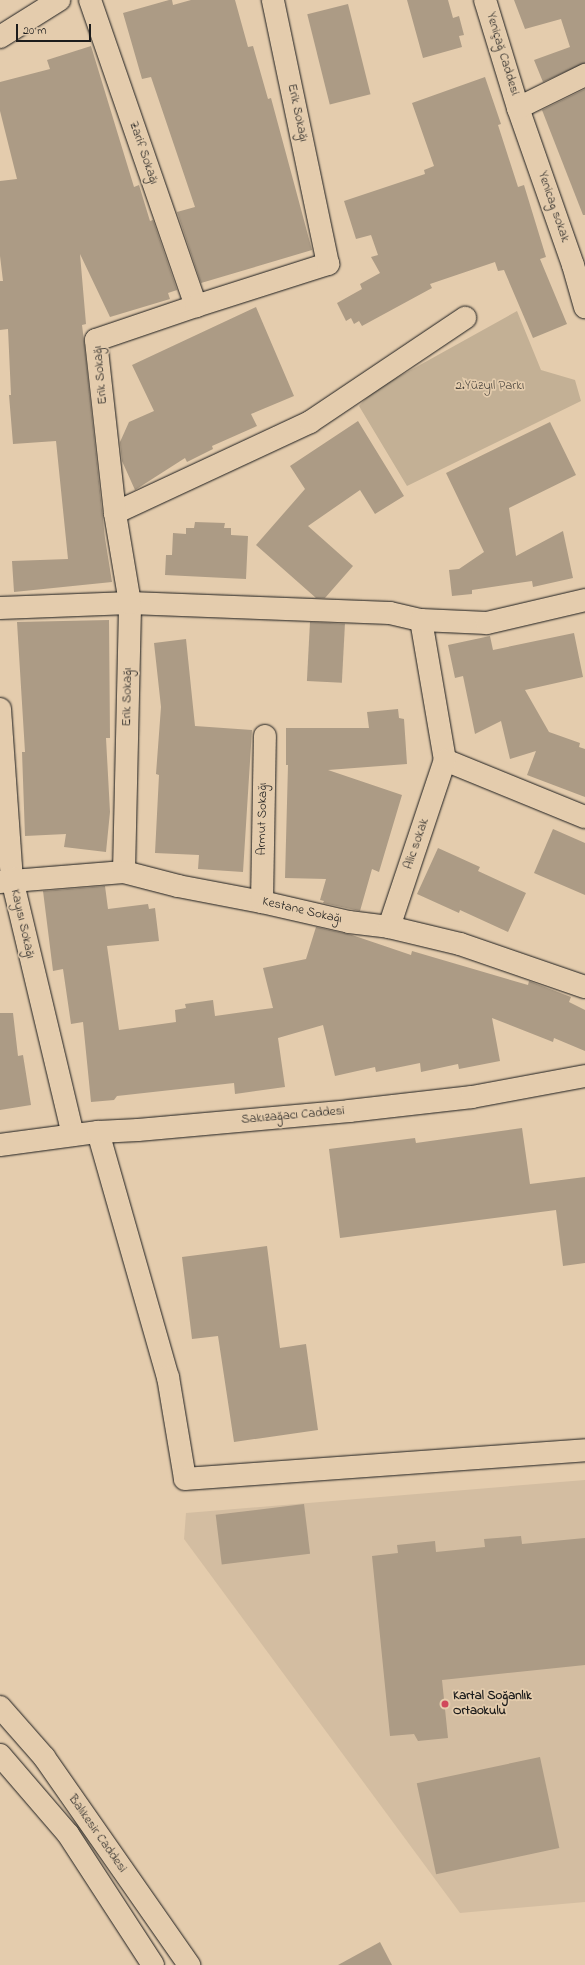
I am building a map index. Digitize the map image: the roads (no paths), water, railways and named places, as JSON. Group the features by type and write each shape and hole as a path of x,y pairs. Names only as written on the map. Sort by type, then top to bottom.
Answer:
{"street":[{"path":"0,37 59,0"},
{"name":"Zarif Sokağı","path":"90,0 196,306"},
{"name":"Erik Sokağı","path":"124,872 130,603 115,513 96,340 328,264 273,0"},
{"name":"Yeniçağ Caddesi","path":"485,0 518,108"},
{"path":"518,108 585,75"},
{"name":"Yenicag sokak","path":"518,108 579,261 585,307"},
{"path":"115,513 310,422 465,318"},
{"path":"0,608 130,603 390,613 421,620 487,624 585,600"},
{"path":"421,620 446,760 585,817"},
{"name":"Kayısı Sokağı","path":"0,709 6,881 73,1135"},
{"name":"Armut Sokağı","path":"262,902 265,736"},
{"name":"Alic sokak","path":"389,927 446,760"},
{"name":"Kestane Sokağı","path":"6,881 124,872 178,886 262,902 349,922 389,927 460,944 585,987"},
{"name":"Sakızağacı Caddesi","path":"0,1145 98,1132 317,1114 472,1097 585,1076"},
{"path":"98,1132 168,1377 185,1479 585,1450"},
{"name":"Balıkesir Caddesi","path":"0,1707 44,1757 189,1965"},
{"name":"Balıkesir Caddesi","path":"0,1755 68,1834 153,1965"}],"place":[{"name":"Kartal Soğanlık Ortaokulu","path":"445,1704"}],"park label":[{"name":"2.Yüzyıl Parkı","path":"490,386"}]}
